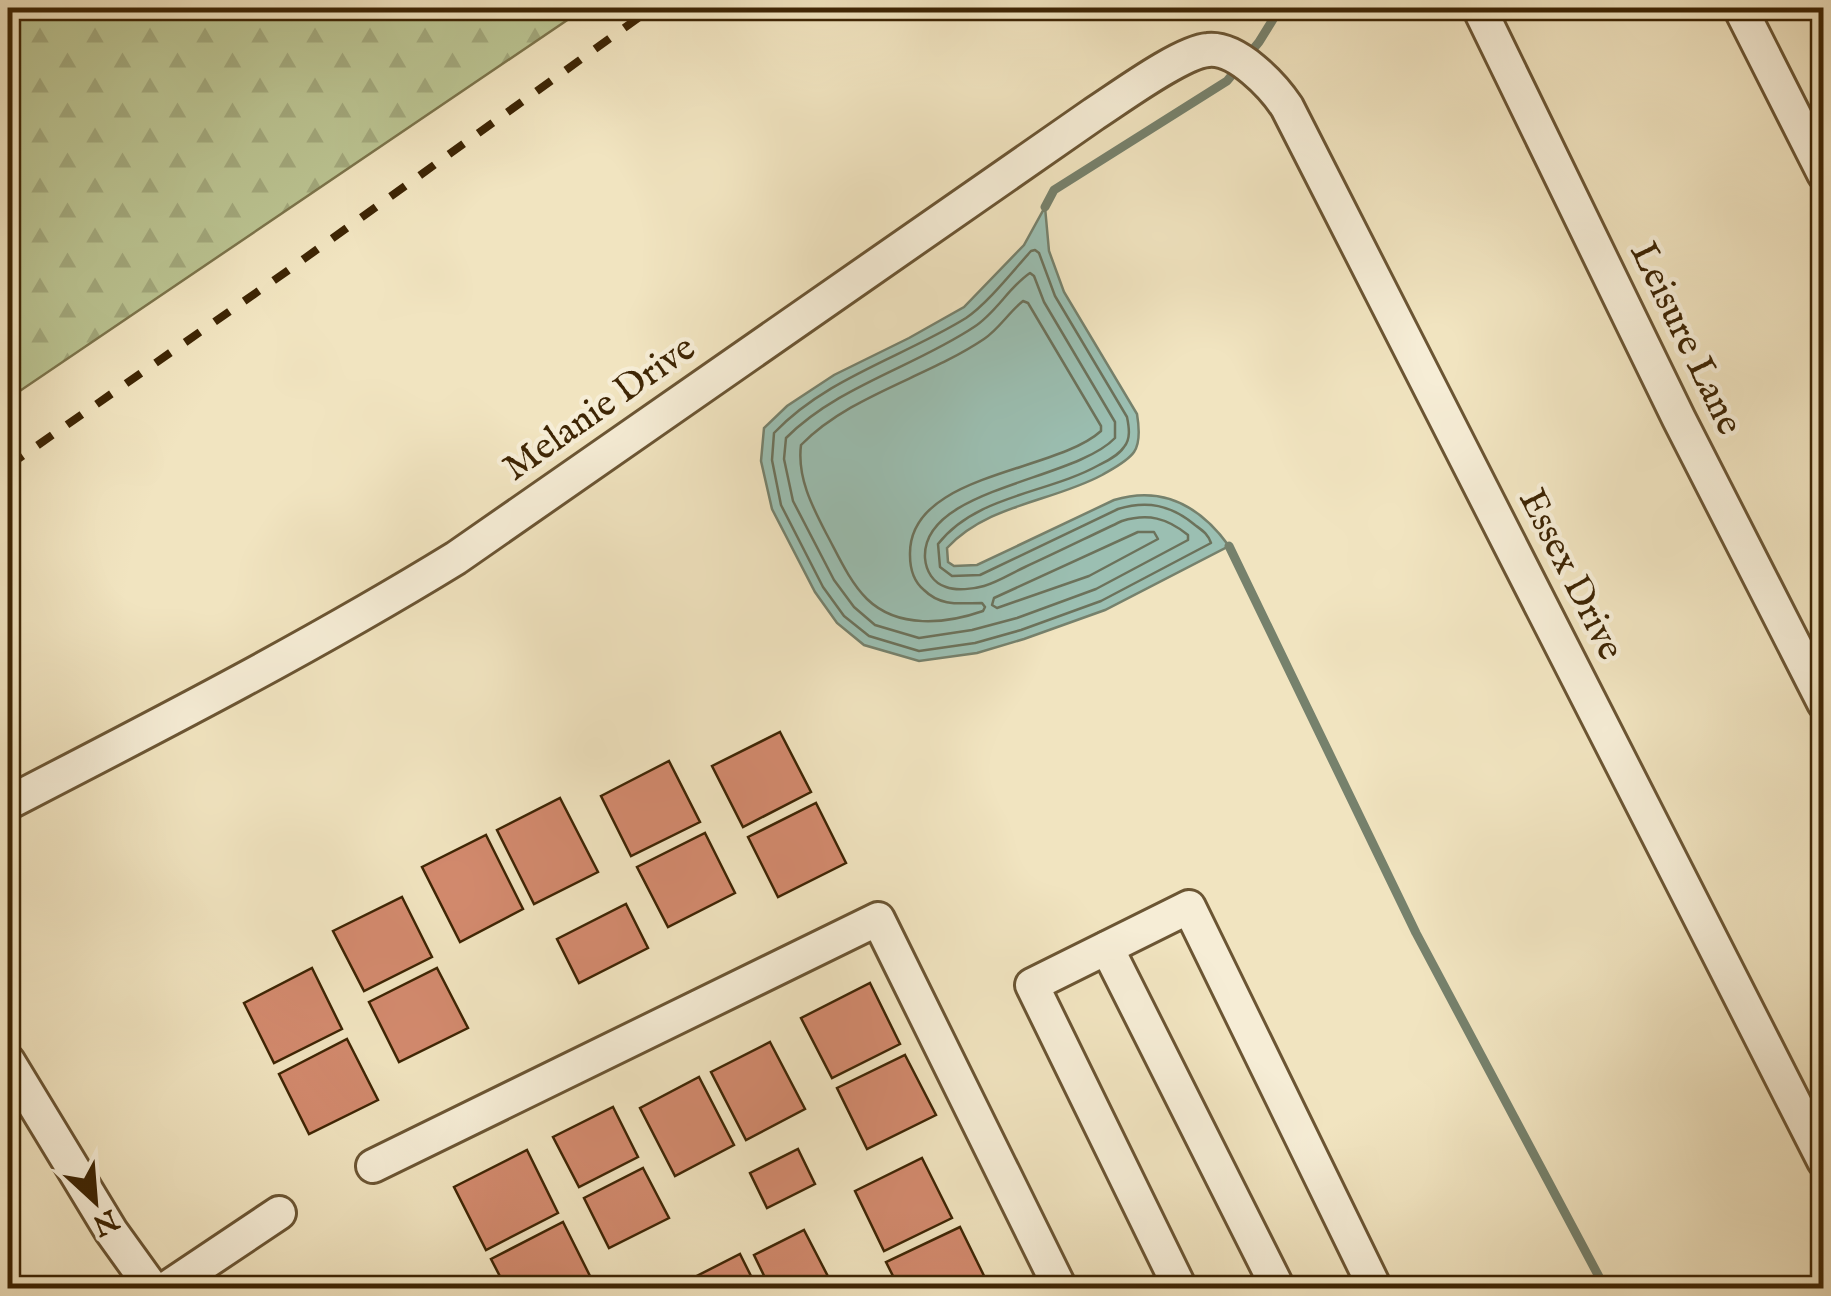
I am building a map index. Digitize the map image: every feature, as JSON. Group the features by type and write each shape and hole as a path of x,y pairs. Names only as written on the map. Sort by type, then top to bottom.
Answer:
{"street":[{"name":"Leisure Lane","path":"1479,8 1678,419 1824,703"},
{"path":"1740,8 1824,174"},
{"name":"Melanie Drive","path":"8,803 222,692 370,611 456,558 1156,74 1192,54 1208,50 1233,58"},
{"name":"Essex Drive","path":"1233,58 1275,88 1287,107 1824,1162"},
{"path":"1180,1288 1032,985 1189,906 1375,1288"},
{"path":"373,1166 878,919 1060,1288"},
{"path":"1107,948 1278,1288"},
{"path":"8,1061 111,1231 152,1288"},
{"path":"168,1288 279,1212"}],"green space":[{"path":"8,8 585,8 8,399"}],"water":[{"path":"1045,207 1049,251 1064,292 1137,414 1138,444 1127,459 1102,475 1001,513 963,533 947,548 948,562 954,566 977,565 1114,500 1149,495 1179,502 1193,510 1229,546 1105,610 977,653 919,661 864,645 837,623 815,592 772,509 761,461 764,428 787,406 834,375 964,307 1024,245"}],"building":[{"path":"1806,8 1824,8 1824,42"},
{"path":"780,732 811,792 743,827 712,766"},
{"path":"669,761 700,822 631,856 601,796"},
{"path":"560,798 598,872 534,904 497,830"},
{"path":"816,803 846,863 778,897 748,837"},
{"path":"705,833 735,893 668,927 637,867"},
{"path":"486,835 523,909 460,942 422,867"},
{"path":"402,897 432,957 364,991 333,931"},
{"path":"626,904 648,948 579,983 557,939"},
{"path":"312,968 342,1029 274,1063 244,1003"},
{"path":"437,968 468,1028 399,1062 369,1002"},
{"path":"870,983 900,1044 832,1078 801,1018"},
{"path":"347,1039 378,1100 309,1134 279,1074"},
{"path":"770,1042 805,1109 746,1140 711,1072"},
{"path":"905,1055 936,1115 867,1149 837,1088"},
{"path":"699,1077 734,1145 675,1176 640,1108"},
{"path":"613,1107 638,1157 579,1187 553,1137"},
{"path":"798,1149 815,1184 767,1208 750,1173"},
{"path":"527,1150 558,1213 486,1250 454,1187"},
{"path":"922,1158 952,1218 884,1251 855,1191"},
{"path":"643,1168 669,1218 609,1248 584,1198"},
{"path":"563,1222 595,1286 506,1288 491,1259"},
{"path":"960,1227 990,1288 899,1288 886,1262"},
{"path":"804,1230 834,1288 770,1288 754,1255"},
{"path":"740,1254 757,1288 673,1288"}],"waterway":[{"path":"1045,207 1054,190 1227,81 1280,8"},
{"path":"1229,546 1416,933 1605,1288"}],"railway":[{"path":"8,466 652,8"}]}
